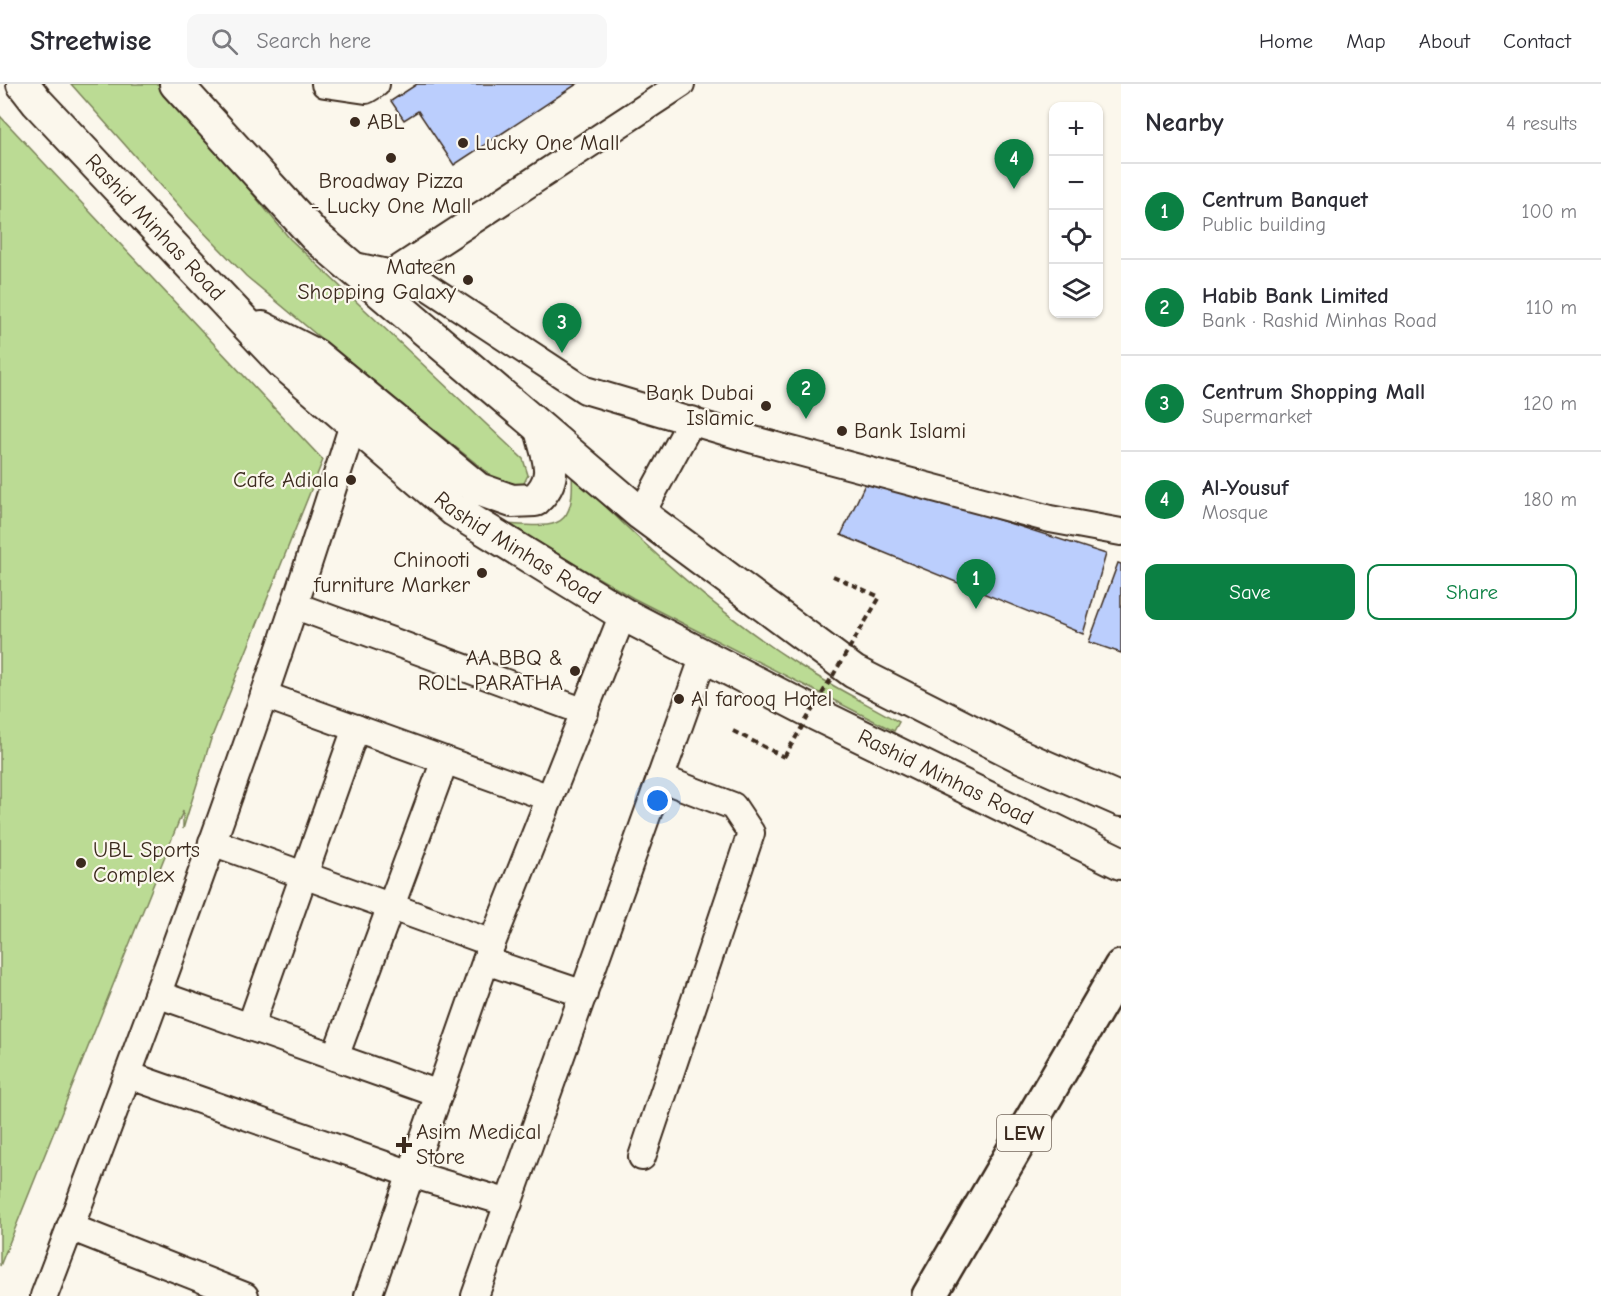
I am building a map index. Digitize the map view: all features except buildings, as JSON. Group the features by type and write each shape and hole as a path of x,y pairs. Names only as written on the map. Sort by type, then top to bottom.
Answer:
{"highway":[{"name":"LEW","path":"929,1296 1121,967"}],"main road":[{"name":"Rashid Minhas Road","path":"10,84 30,93 282,362 453,510 623,614 1121,863"},
{"path":"179,85 315,236 640,514 854,672 1018,755 1121,800"},
{"path":"239,316 315,355 478,489 512,501 535,501 548,488 551,470 541,429"}],"street":[{"path":"325,84 366,90 376,84"},
{"path":"391,274 681,84"},
{"path":"350,265 416,279 585,390 1050,519 1121,532"},
{"path":"640,514 692,420"},
{"path":"44,1296 128,1075 296,606 353,424"},
{"path":"296,606 585,711"},
{"path":"368,1296 489,952 623,614"},
{"path":"475,1296 704,656"},
{"path":"264,695 550,798"},
{"path":"250,1027 356,728"},
{"path":"335,1057 445,760"},
{"path":"642,1157 751,833 733,806 660,778"},
{"path":"212,842 390,907 584,994"},
{"path":"157,994 439,1094"},
{"path":"128,1075 411,1174 509,1203"},
{"path":"70,1227 245,1296"}],"path":[{"path":"733,731 784,758 880,597 833,576"}],"green space":[{"path":"71,84 162,84 290,239 523,459 528,475 523,485 502,484 360,371 246,276 189,217"},
{"name":"UBL Sports Complex","path":"0,116 323,460 211,739 183,829 183,811 0,1266"},
{"path":"572,473 652,551 709,599 799,665 899,722 894,731 633,598 506,524 538,525 559,521 566,515 570,506"}],"place":[{"name":"ABL","path":"355,122"},
{"name":"Lucky One Mall","path":"463,143"},
{"name":"Broadway Pizza - Lucky One Mall","path":"391,158"},
{"name":"Al-Yousuf","path":"1014,189"},
{"name":"Mateen Shopping Galaxy","path":"468,280"},
{"name":"Centrum Shopping Mall","path":"562,353"},
{"name":"Bank Dubai Islamic","path":"766,406"},
{"name":"Habib Bank Limited","path":"806,419"},
{"name":"Bank Islami","path":"842,431"},
{"name":"Cafe Adiala","path":"351,480"},
{"name":"Chinooti furniture Marker","path":"482,573"},
{"name":"Centrum Banquet","path":"976,609"},
{"name":"AA BBQ & ROLL PARATHA","path":"575,671"},
{"name":"Al farooq Hotel","path":"679,699"},
{"name":"UBL Sports Complex","path":"81,863"},
{"name":"Asim Medical Store","path":"404,1145"}]}
